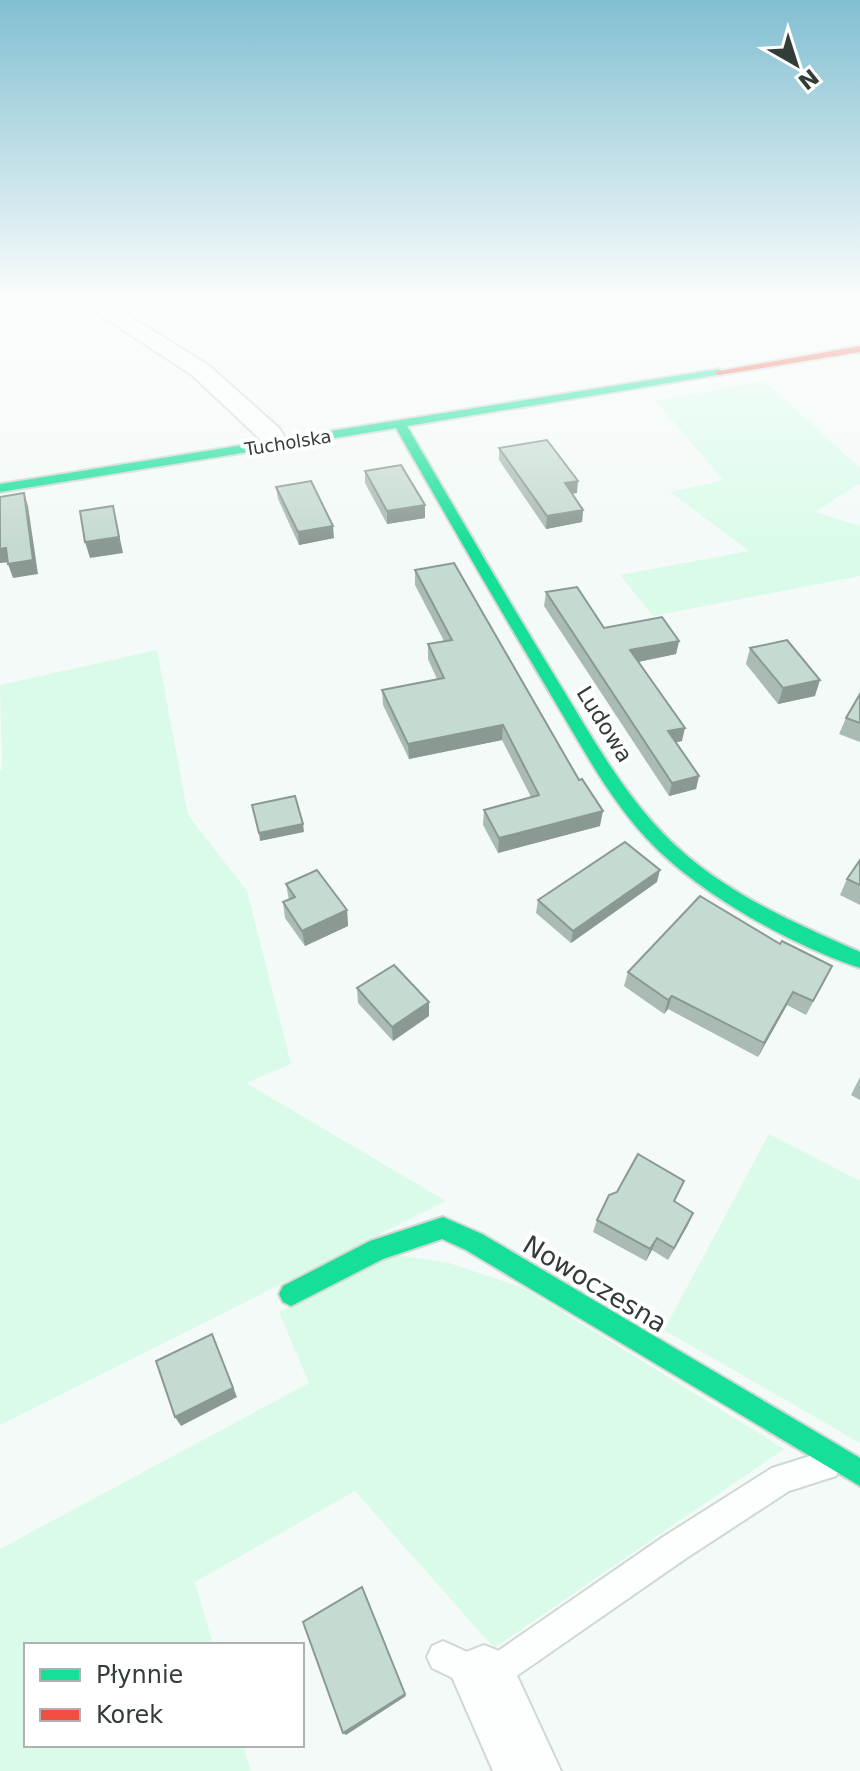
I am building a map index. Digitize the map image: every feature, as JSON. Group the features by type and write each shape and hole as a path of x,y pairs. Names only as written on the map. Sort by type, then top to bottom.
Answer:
{"street":[{"path":"212,381 270,434 277,445"},
{"name":"Tucholska","path":"0,488 666,381"},
{"name":"Ludowa","path":"400,424 518,630 619,793 659,841 702,875 751,907 860,960"},
{"name":"Nowoczesna","path":"291,1294 378,1249 443,1228 474,1242 851,1468"},
{"path":"464,1667 527,1771"}],"lane":[{"path":"464,1667 782,1478 851,1468"}],"green space":[{"path":"764,381 860,468 860,483 815,512 860,526 860,576 653,616 620,575 749,551 670,492 723,480 656,401"},
{"path":"157,650 188,815 247,891 291,1064 246,1083 446,1201 0,1425 0,685"},
{"path":"769,1134 860,1181 860,1443 664,1330"},
{"path":"394,1255 446,1262 524,1288 784,1449 494,1648 355,1491 195,1582 212,1643 24,1643 24,1747 244,1747 251,1771 0,1771 0,1549 309,1383 279,1312"}],"building":[{"path":"547,440 578,481 565,483 583,510 547,516 499,448"},
{"path":"401,465 425,505 387,511 365,471"},
{"path":"311,481 333,526 298,532 276,487"},
{"path":"24,493 33,560 8,564 6,548 0,549 0,497"},
{"path":"113,506 119,537 85,542 80,511"},
{"path":"454,563 579,780 582,779 603,811 499,838 484,810 539,795 503,725 408,744 382,690 444,678 428,644 452,640 415,570"},
{"path":"577,587 604,628 662,617 679,641 630,650 685,728 668,731 699,776 672,783 546,592"},
{"path":"787,640 820,680 783,688 750,648"},
{"path":"860,694 860,723 846,718"},
{"path":"295,796 303,824 259,833 252,805"},
{"path":"625,842 660,870 573,931 538,900"},
{"path":"860,860 860,885 847,879"},
{"path":"317,870 347,910 302,931 283,902 295,897 286,884"},
{"path":"700,896 780,944 782,941 832,966 813,1001 793,992 764,1043 672,996 668,1000 628,972"},
{"path":"394,965 429,1002 392,1027 357,988"},
{"path":"638,1154 684,1181 674,1201 693,1213 674,1248 657,1238 650,1249 597,1220 609,1195 617,1192"},
{"path":"212,1334 233,1388 175,1417 156,1361"},
{"path":"362,1587 405,1694 343,1733 303,1622"}],"traffic: fast":[{"path":"0,488 665,381"},
{"path":"400,424 565,706 608,776 644,825 679,860 727,894 780,923 860,960"},
{"path":"291,1294 378,1249 443,1228 474,1242 860,1473"}]}
